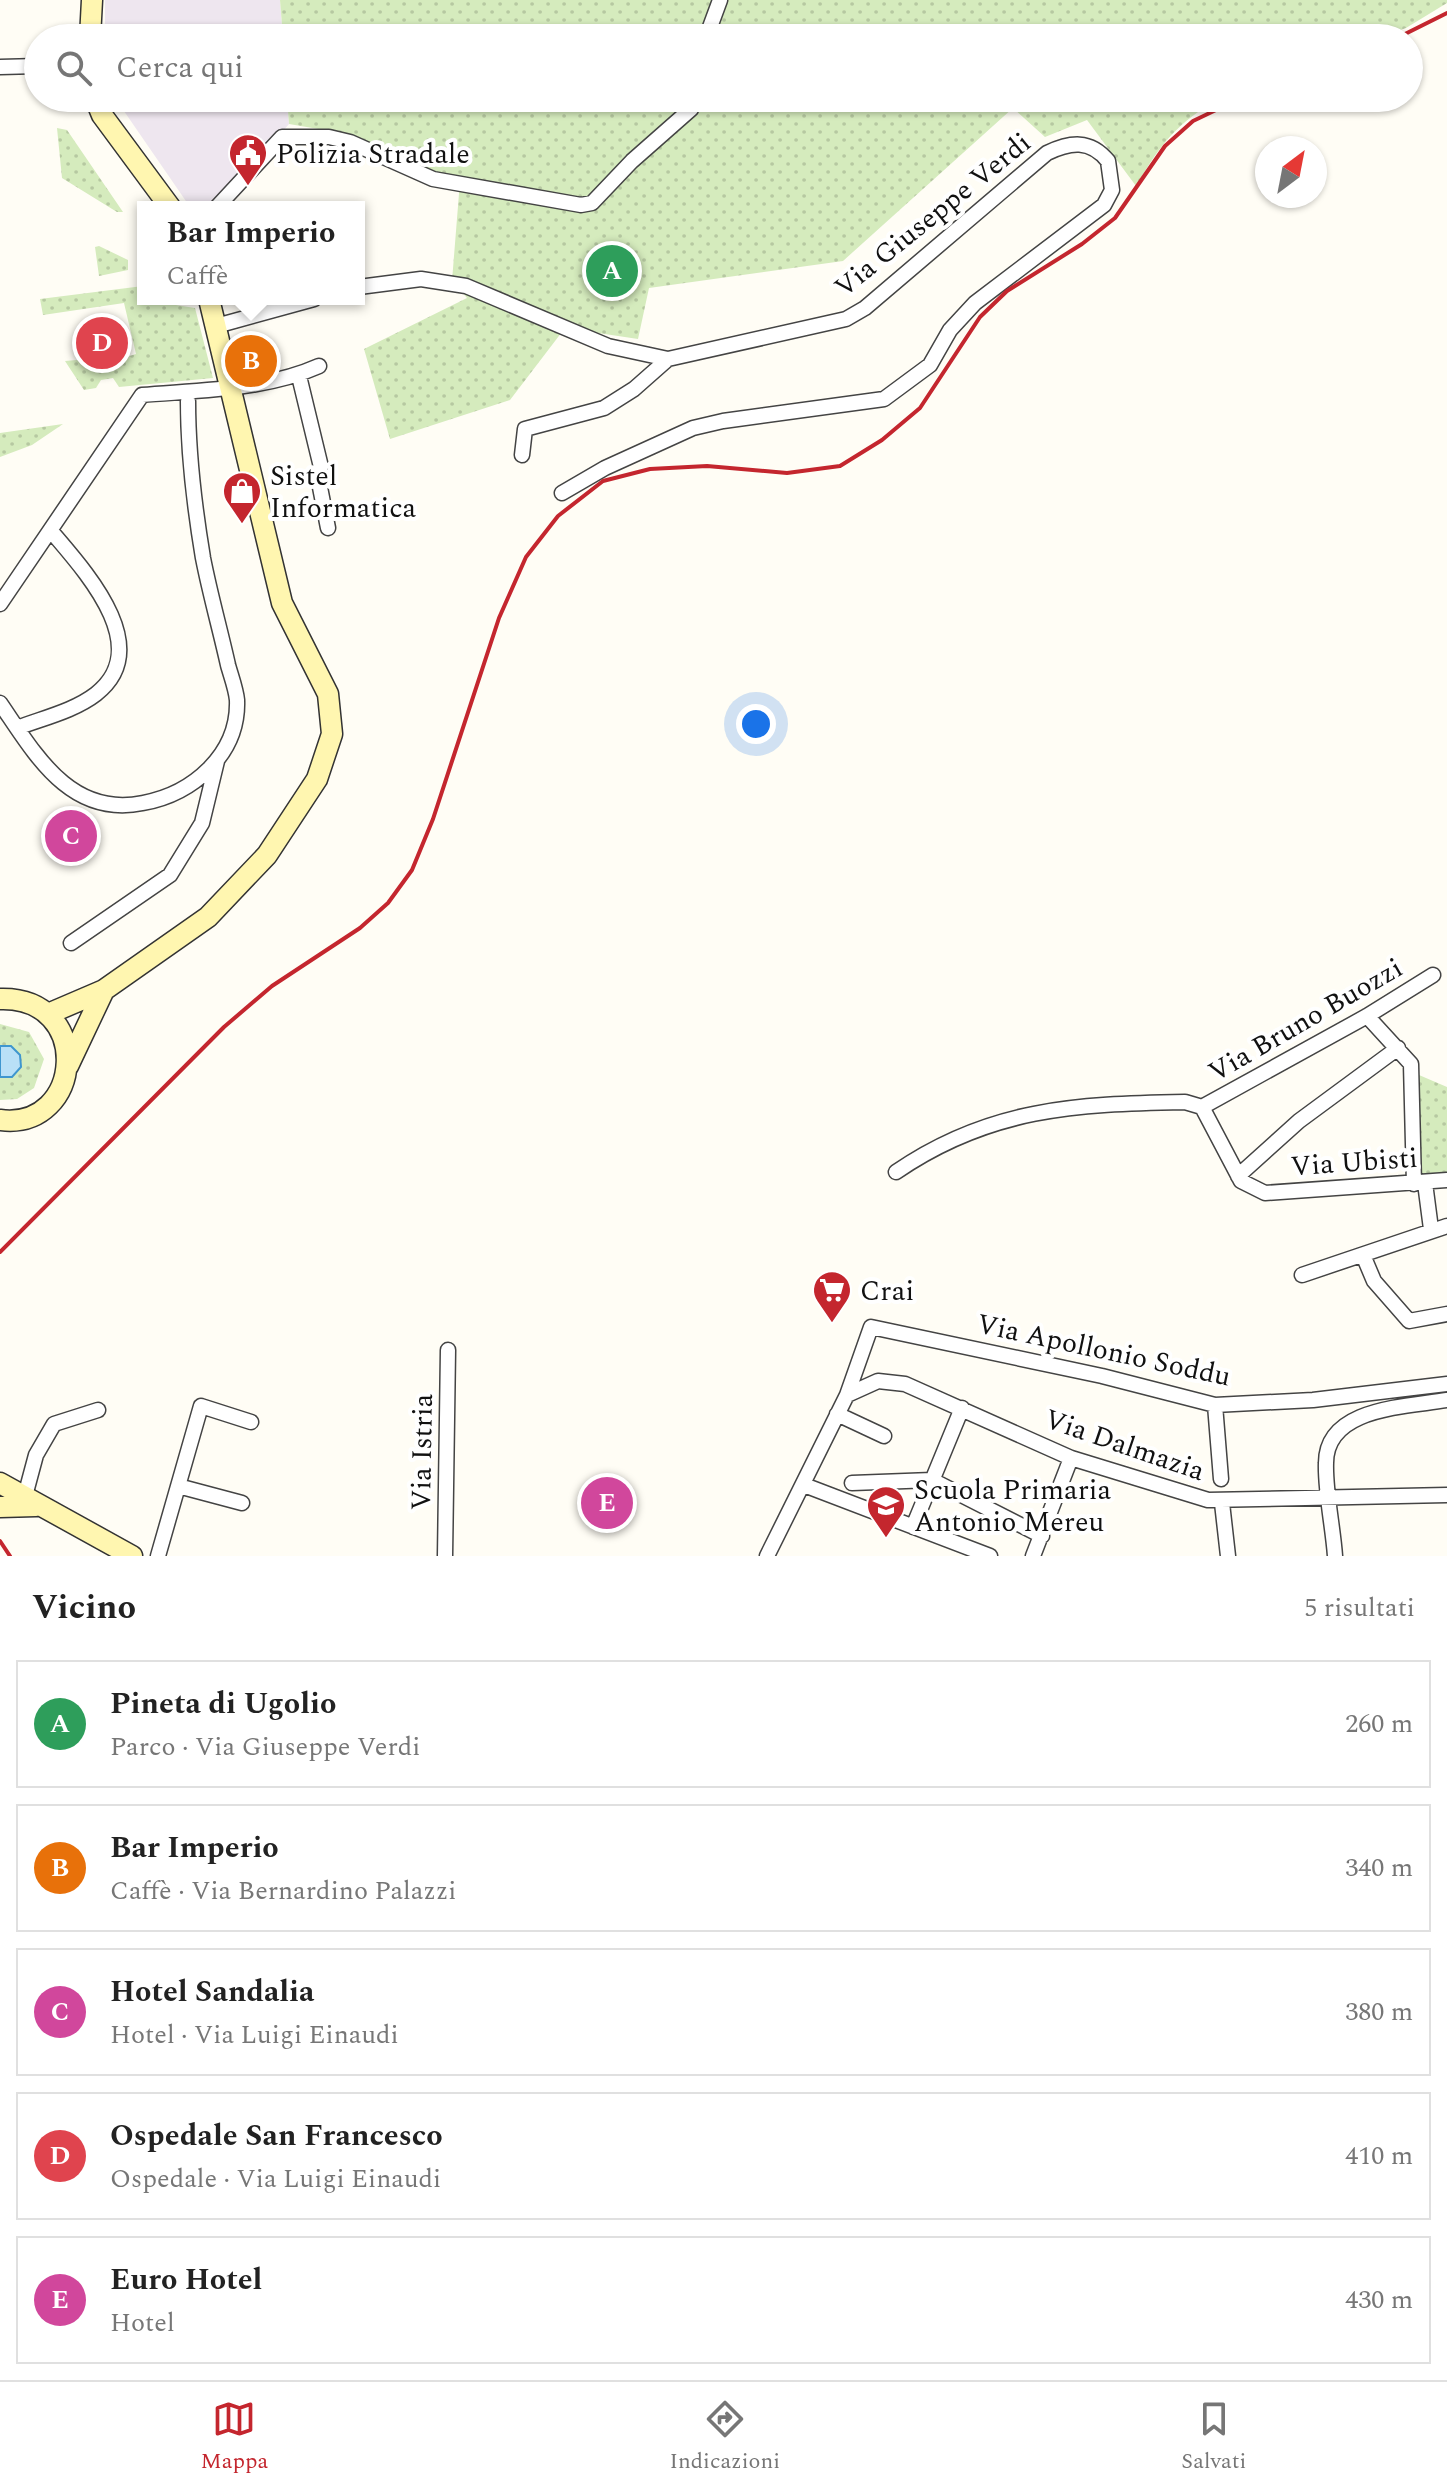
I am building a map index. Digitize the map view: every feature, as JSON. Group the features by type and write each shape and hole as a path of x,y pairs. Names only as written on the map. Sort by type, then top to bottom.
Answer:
{"street":[{"path":"91,24 92,0"},
{"path":"711,24 720,0"},
{"path":"0,67 24,66"},
{"path":"102,112 166,201"},
{"path":"223,201 282,137 329,137 350,142 415,172 460,185 549,201 581,205 592,203 632,161 688,112"},
{"name":"Via Giuseppe Verdi","path":"365,286 421,279 466,286 608,346 668,359 846,319 865,308 1047,153 1066,144 1085,143 1108,161 1112,190 1104,205 975,303 950,330 930,365 884,399 723,421 693,428 605,468 562,493"},
{"path":"48,1014 104,990 208,917 267,855 317,779 332,734 328,694 282,603 211,305"},
{"path":"216,326 292,305"},
{"path":"522,455 525,429 604,408 634,389 668,359"},
{"path":"142,395 152,402 188,401 299,376 319,366"},
{"path":"299,376 321,467 317,472 328,528"},
{"path":"142,395 231,392"},
{"path":"0,604 142,395"},
{"path":"71,943 170,875 202,823 217,761 232,727 237,701 203,557 188,401"},
{"path":"17,728 79,705 99,692 113,672 119,650 107,603 51,531"},
{"path":"0,703 36,758 59,783 92,801 124,807 181,792 201,778 217,761"},
{"name":"Via Bruno Buozzi","path":"896,1172 943,1142 999,1120 1111,1104 1185,1102 1202,1107 1367,1016 1433,975"},
{"path":"2,1123 36,1113 58,1094 104,990"},
{"path":"0,999 25,1001 48,1014 64,1038 68,1066"},
{"path":"1367,1016 1411,1064 1419,1184 1431,1229"},
{"path":"1238,1176 1299,1121 1398,1048"},
{"name":"Via Bruno Buozzi","path":"1202,1107 1238,1176"},
{"name":"Via Ubisti","path":"1238,1176 1251,1189 1265,1193 1447,1180"},
{"path":"1302,1275 1447,1226"},
{"path":"1363,1255 1374,1281 1409,1321 1447,1314"},
{"name":"Via Apollonio Soddu","path":"847,1395 871,1327 1102,1376 1215,1405 1313,1400 1447,1384"},
{"name":"Via Istria","path":"445,1556 448,1350"},
{"name":"Via Dalmazia","path":"847,1395 878,1381 905,1384 1071,1458 1145,1483 1222,1503 1447,1495"},
{"path":"767,1556 847,1395"},
{"path":"1335,1556 1325,1461 1331,1438 1349,1421 1447,1400"},
{"path":"1215,1405 1221,1479"},
{"path":"158,1556 201,1406 251,1422"},
{"path":"913,1527 962,1408"},
{"path":"31,1501 36,1455 54,1424 98,1410"},
{"path":"837,1414 884,1436"},
{"path":"1033,1556 1071,1458"},
{"path":"852,1483 932,1480 1042,1536"},
{"path":"0,1483 132,1556"},
{"path":"804,1485 990,1556"},
{"path":"178,1486 242,1503"},
{"path":"0,1507 31,1501"},
{"path":"1222,1503 1228,1556"}],"shaded area":[{"path":"105,0 280,0 282,24 105,24"},
{"path":"125,112 288,112 289,124 222,201 186,201"}],"green space":[{"path":"280,0 1447,0 1447,3 1413,24 282,24"},
{"path":"288,112 1009,112 843,261 649,288 638,339 565,328 510,400 390,439 364,349 467,298 452,281 460,181 330,131 289,124"},
{"path":"1017,112 1199,112 1171,135 1136,186 1087,120 1045,137"},
{"path":"57,128 67,130 123,212 117,212 62,178"},
{"path":"95,247 128,260 128,270 99,276"},
{"path":"137,287 137,305 195,308 213,378 119,387 113,378 101,380 96,388 84,390 65,361 110,359 136,354 124,303 43,315 40,299"},
{"path":"63,424 32,445 0,457 0,433"},
{"path":"0,1024 29,1032 44,1059 34,1088 17,1099 0,1100 0,1077 5,1078 5,1045 0,1046"},
{"path":"1419,1075 1447,1087 1447,1173 1418,1177"}],"water":[{"path":"0,1046 11,1046 20,1055 21,1067 12,1077 0,1077"}],"railway":[{"path":"1423,25 1447,13"},
{"path":"0,1252 224,1027 272,986 360,928 388,903 412,870 433,819 499,618 526,557 558,516 603,481 650,469 707,466 787,473 840,466 882,440 920,408 980,317 1007,291 1082,244 1115,218 1165,146 1193,121 1212,112"},
{"path":"0,1541 10,1556"}],"place":[{"name":"Polizia Stradale","path":"248,187"},
{"name":"Pineta di Ugolio","path":"612,271"},
{"name":"Ospedale San Francesco","path":"102,343"},
{"name":"Bar Imperio","path":"251,361"},
{"name":"Sistel Informatica","path":"242,525"},
{"name":"Hotel Sandalia","path":"71,836"},
{"name":"Crai","path":"832,1324"},
{"name":"Euro Hotel","path":"607,1503"},
{"name":"Scuola Primaria Antonio Mereu","path":"886,1539"}]}
